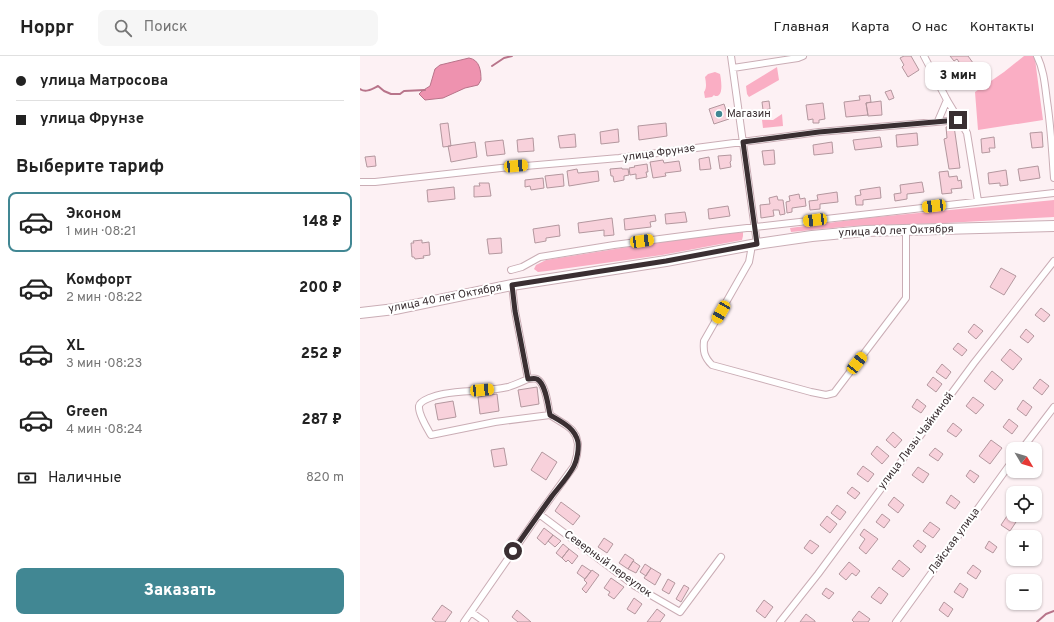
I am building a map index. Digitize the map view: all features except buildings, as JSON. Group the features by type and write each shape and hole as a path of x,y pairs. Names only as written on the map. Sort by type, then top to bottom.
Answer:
{"main road":[{"name":"улица 40 лет Октября","path":"360,313 395,309 512,285 812,236 865,231 1054,226"}],"street":[{"path":"731,56 755,226 754,245 749,262 704,341 706,359 712,365 811,392 826,395 834,393 906,298 906,230"},
{"path":"733,68 803,56"},
{"path":"924,56 958,120 967,133 978,201"},
{"path":"1037,56 1041,64 1051,129 1054,178"},
{"path":"938,121 947,100"},
{"name":"улица Фрунзе","path":"360,182 375,182 502,168 619,158 819,132 958,120"},
{"name":"улица 40 лет Октября","path":"511,270 522,267 540,257 669,237 1054,193"},
{"name":"улица Лизы Чайкиной","path":"780,622 822,568 974,363 1054,261"},
{"path":"512,285 515,311 528,379"},
{"path":"464,622 574,466 578,444 576,436 572,430 550,415 495,422 431,435 425,424 419,406 421,403 434,396 492,390 508,387 528,379 535,378 543,387 550,415"},
{"path":"1027,442 1054,407"},
{"name":"Лайская улица","path":"896,622 1006,470"},
{"name":"Северный переулок","path":"539,514 635,586 680,612 722,557"},
{"path":"471,612 485,622"}],"shaded area":[{"path":"1024,56 1033,56 1035,59 1043,120 978,130 975,92"},
{"path":"469,58 476,61 479,66 481,80 478,85 465,88 443,98 425,100 419,94 430,86 435,69 440,65"},
{"path":"777,67 779,80 749,97 746,86"},
{"path":"715,72 720,74 721,91 718,96 714,95 712,97 705,98 705,77 708,74"},
{"path":"782,114 783,126 763,128 762,120 773,120"},
{"path":"1054,200 1054,217 853,226 791,232 790,228 866,218"},
{"path":"743,232 742,240 662,255 538,272 534,269 536,265 546,260 678,239"}],"waterway":[{"path":"492,66 504,58 512,56"},
{"path":"360,89 367,91 378,86 391,94 400,94 404,91 425,90"},
{"path":"1037,622 1046,614 1054,611"}],"place":[{"name":"Магазин","path":"719,114"}],"route":[{"path":"513,551 574,466 578,444 576,436 572,430 550,415 545,392 541,383 535,378 528,379 515,311 512,285 666,261 757,244 743,142 819,132 958,120"}]}
